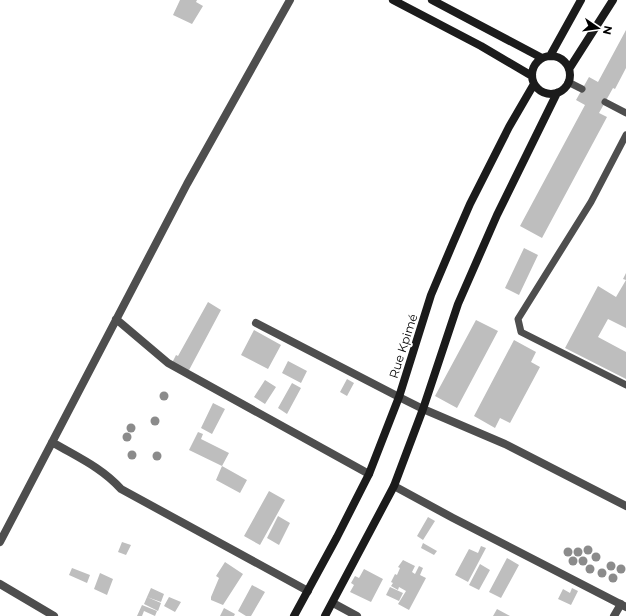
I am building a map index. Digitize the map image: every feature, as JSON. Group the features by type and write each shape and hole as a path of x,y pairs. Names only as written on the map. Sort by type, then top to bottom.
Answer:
{"main road":[{"path":"393,0 481,46 533,80 540,91 548,94 557,93 564,89 568,82 569,69 613,0"},
{"path":"432,0 546,57 562,59 569,69"},
{"path":"533,80 532,72 535,64 546,57 580,0"},
{"name":"Rue Kpimé","path":"294,616 369,474 399,397 431,296 453,243 470,204 533,80"},
{"path":"325,616 394,486 458,304 497,215 557,93"}],"street":[{"path":"0,542 186,184 290,0"},
{"path":"116,319 168,363 369,474"},
{"path":"256,323 422,409 505,444 626,506"},
{"path":"52,442 110,476 122,489 308,591"},
{"path":"394,486 623,606 614,616"},
{"path":"0,584 54,616"},
{"path":"333,603 357,616"}],"lane":[{"path":"568,82 582,89"},
{"path":"605,102 626,113"},
{"path":"626,135 591,202 518,319 521,332 626,385"}],"building":[{"path":"180,0 197,0 196,2 203,6 192,24 173,15"},
{"path":"626,30 626,68 615,89 613,88 599,113 607,117 542,238 520,226 585,105 576,100 589,77 598,82"},
{"path":"524,248 538,255 519,295 505,288"},
{"path":"626,273 626,280 623,279"},
{"path":"626,280 626,328 608,319 598,337 626,352 626,379 565,348 598,286 616,297"},
{"path":"208,302 221,310 188,372 172,363 176,355 178,356"},
{"path":"476,320 498,331 457,408 435,396"},
{"path":"254,330 281,345 268,369 241,355"},
{"path":"514,340 536,352 531,362 540,367 510,423 500,418 495,428 474,416"},
{"path":"288,361 307,371 301,383 282,373"},
{"path":"347,379 354,383 347,396 340,392"},
{"path":"265,380 276,387 265,404 254,397"},
{"path":"292,383 301,388 287,414 278,408"},
{"path":"213,403 225,409 212,434 201,428"},
{"path":"198,432 203,434 201,439 229,453 222,466 189,450"},
{"path":"222,466 247,480 240,493 216,480"},
{"path":"269,491 285,500 260,545 244,536"},
{"path":"278,516 290,523 279,545 267,538"},
{"path":"428,517 435,521 423,540 417,536"},
{"path":"122,542 131,545 126,555 118,552"},
{"path":"423,543 437,551 434,555 421,548"},
{"path":"481,546 486,548 468,582 455,575 469,549 478,553"},
{"path":"507,558 519,565 501,598 489,592"},
{"path":"403,560 415,566 412,572 415,574 419,566 423,568 420,575 426,578 409,610 398,604 406,591 399,587 398,590 391,586 393,583 391,582 395,574 397,575 400,568 398,567"},
{"path":"225,562 243,574 223,605 211,600 211,597 219,578 216,576"},
{"path":"480,564 490,570 479,590 469,585"},
{"path":"72,568 90,575 87,583 69,575"},
{"path":"364,569 383,579 371,602 350,592 354,585 351,583 355,576 359,578"},
{"path":"100,573 113,579 107,595 94,589"},
{"path":"252,585 265,592 251,616 246,616 238,611"},
{"path":"390,587 403,593 399,601 386,595"},
{"path":"151,588 164,594 161,602 147,597"},
{"path":"572,588 578,591 571,605 558,599 563,589 570,593"},
{"path":"147,597 161,603 158,611 144,604"},
{"path":"169,597 181,602 175,612 164,606"},
{"path":"142,605 157,611 155,616 144,611 142,616 137,616"},
{"path":"224,608 235,614 234,616 220,616"},
{"path":"497,609 510,616 493,616"}]}
